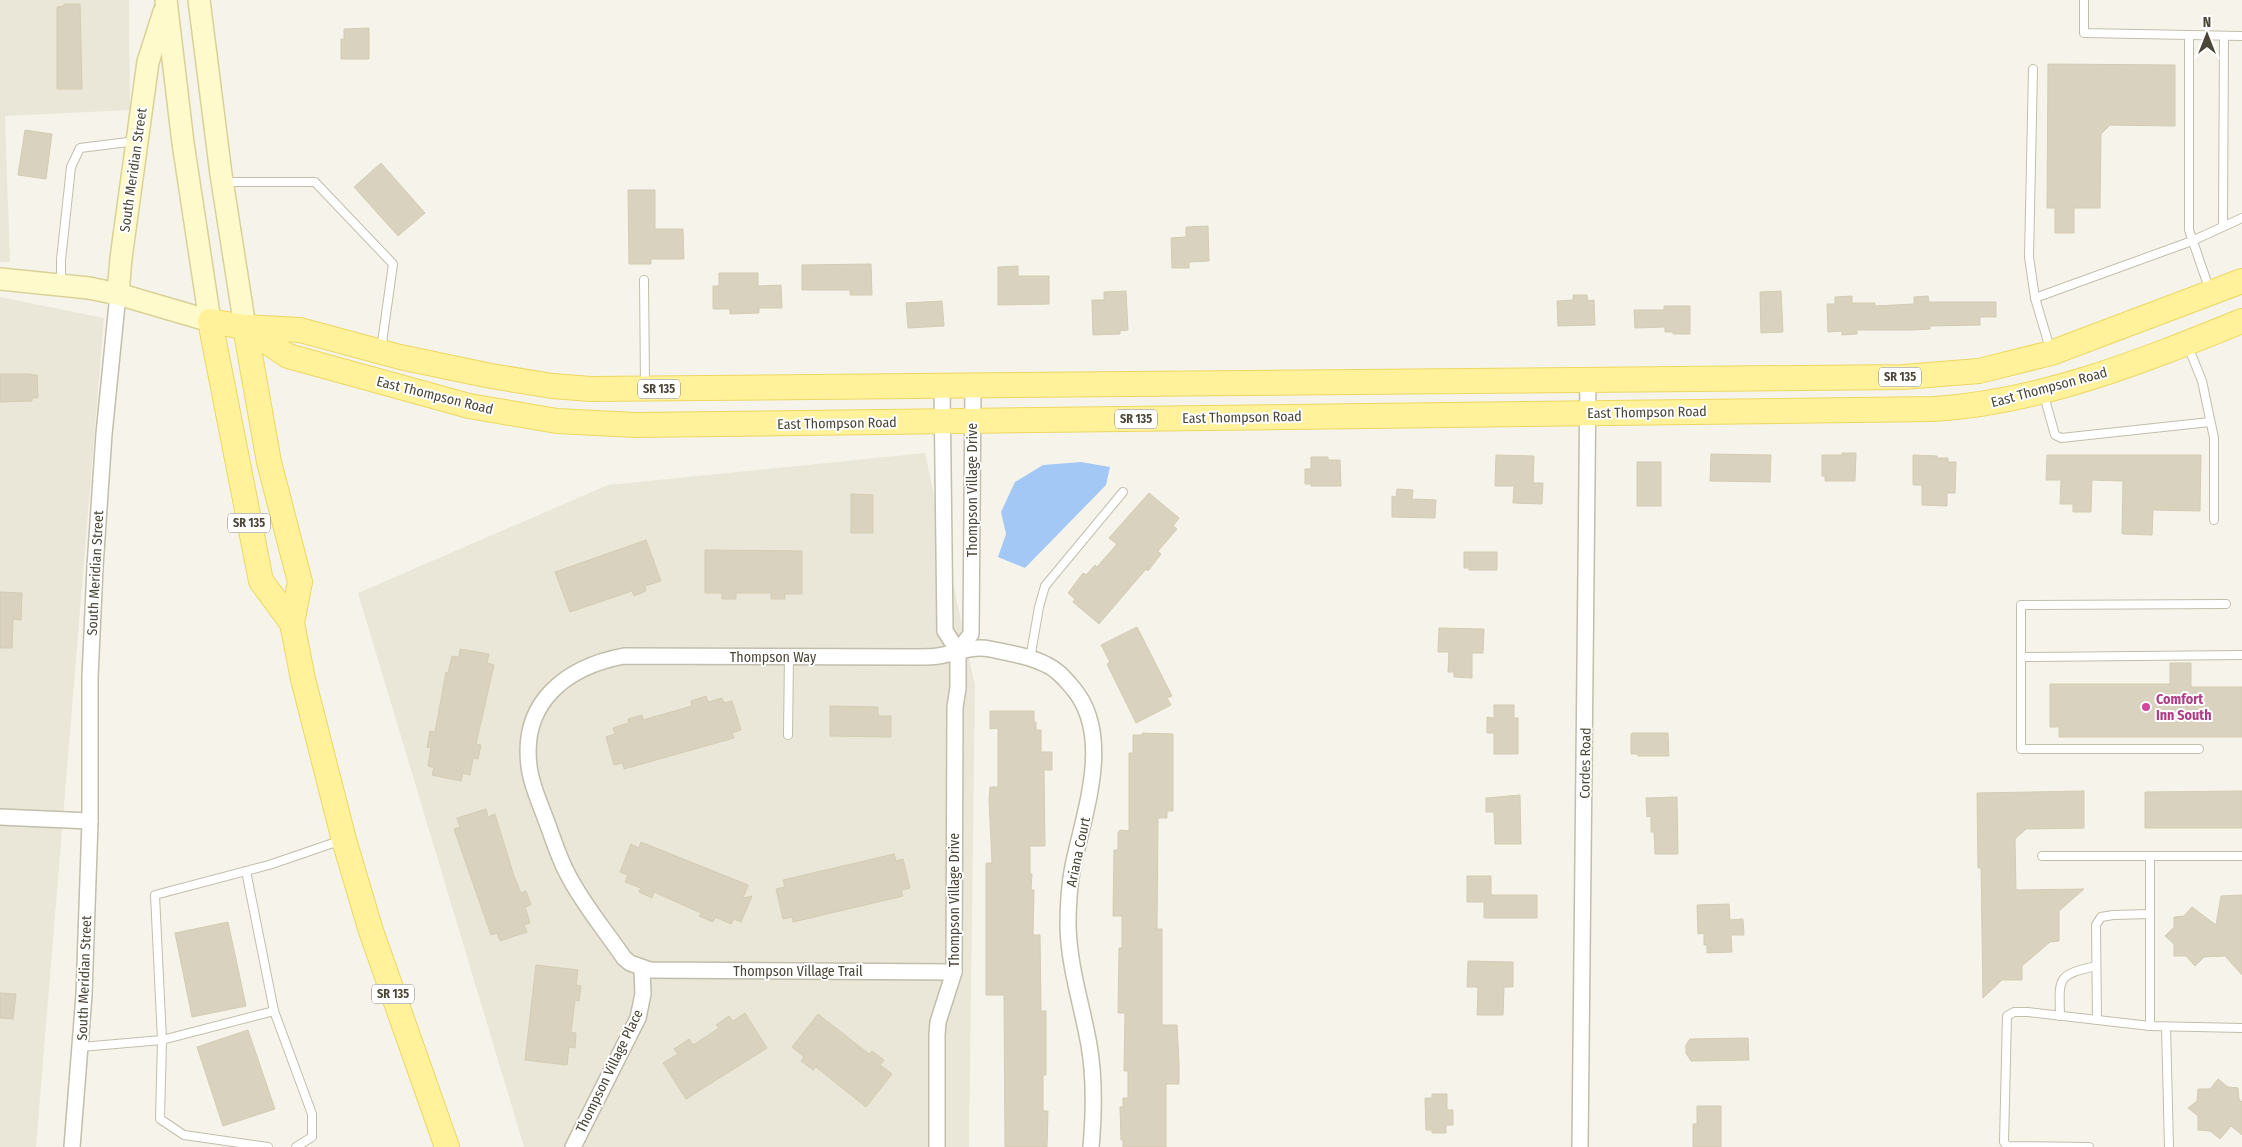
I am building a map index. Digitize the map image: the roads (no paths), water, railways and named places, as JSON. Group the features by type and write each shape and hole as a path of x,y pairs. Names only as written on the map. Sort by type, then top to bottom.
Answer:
{"main road":[{"name":"South Meridian Street","path":"199,0 222,182 245,327 269,462 300,582 292,623 303,679 344,840 371,931 447,1147"},
{"name":"South Meridian Street","path":"118,294 121,258 148,62 166,2"},
{"name":"South Meridian Street","path":"166,2 183,143 210,321 261,581 292,623"},
{"name":"East Thompson Road","path":"0,279 61,284 118,294 210,321 245,327 300,330 381,352 492,376 552,386 645,390 1943,375 2004,366 2051,353 2242,280"},
{"name":"East Thompson Road","path":"245,327 288,356 469,406 557,421 635,425 1589,412 1934,410 1968,407 2043,392 2110,372 2242,321"},
{"path":"2195,340 2242,339"}],"street":[{"name":"South Meridian Street","path":"72,1147 81,1047 90,821 90,686 93,595 104,437 118,294"},
{"name":"Cordes Road","path":"1580,1147 1588,379"},
{"name":"Thompson Village Drive","path":"958,651 971,634 973,385"},
{"name":"Thompson Village Drive","path":"936,1147 938,1022 954,972 955,707 958,688 958,651 945,631 942,386"},
{"name":"Ariana Court","path":"958,651 971,648 989,648 1030,658 1050,667 1070,684 1081,699 1092,728 1093,746 1090,795 1073,868 1068,915 1071,965 1092,1065 1094,1109 1090,1147"},
{"name":"Thompson Way","path":"642,969 624,958 567,874 536,793 529,768 530,734 535,717 543,702 559,683 590,665 624,656 919,657 939,656 958,651"},
{"path":"0,818 90,821"},
{"name":"Thompson Village Trail","path":"642,969 954,972"},
{"name":"Thompson Village Place","path":"573,1147 638,1018 643,994 642,969"}],"lane":[{"path":"2084,0 2084,33 2242,36"},
{"path":"2189,35 2189,230 2211,293"},
{"path":"2223,226 2224,36"},
{"path":"2033,69 2029,257 2036,298 2051,353"},
{"path":"61,284 61,260 71,167 80,148 120,141 137,141"},
{"path":"222,182 315,182 393,264 381,352"},
{"path":"2036,298 2192,241 2242,218"},
{"path":"644,280 645,390"},
{"path":"2195,340 2214,438 2214,520"},
{"path":"2043,392 2055,435 2061,438 2210,422"},
{"path":"1030,658 1039,607 1046,586 1123,492"},
{"path":"2199,749 2021,749 2021,605 2226,604"},
{"path":"2021,657 2242,655"},
{"path":"788,735 789,657"},
{"path":"268,1147 184,1135 160,1119 162,1040 155,894 246,871 344,840"},
{"path":"2042,856 2242,856"},
{"path":"2150,856 2150,1026"},
{"path":"246,871 274,1011 312,1114 312,1137 296,1147"},
{"path":"2097,1020 2096,925 2101,917 2150,914"},
{"path":"2060,1016 2060,984 2064,977 2074,971 2096,966"},
{"path":"81,1047 162,1040 274,1011"},
{"path":"2089,1147 2008,1146 2004,1142 2007,1016 2014,1012 2150,1026 2242,1028"},
{"path":"2166,1027 2169,1147"}],"water":[{"path":"1081,462 1110,467 1106,485 1025,568 998,557 1006,534 1001,512 1015,482 1043,465"}],"place":[{"name":"Comfort Inn South","path":"2146,707"}]}
